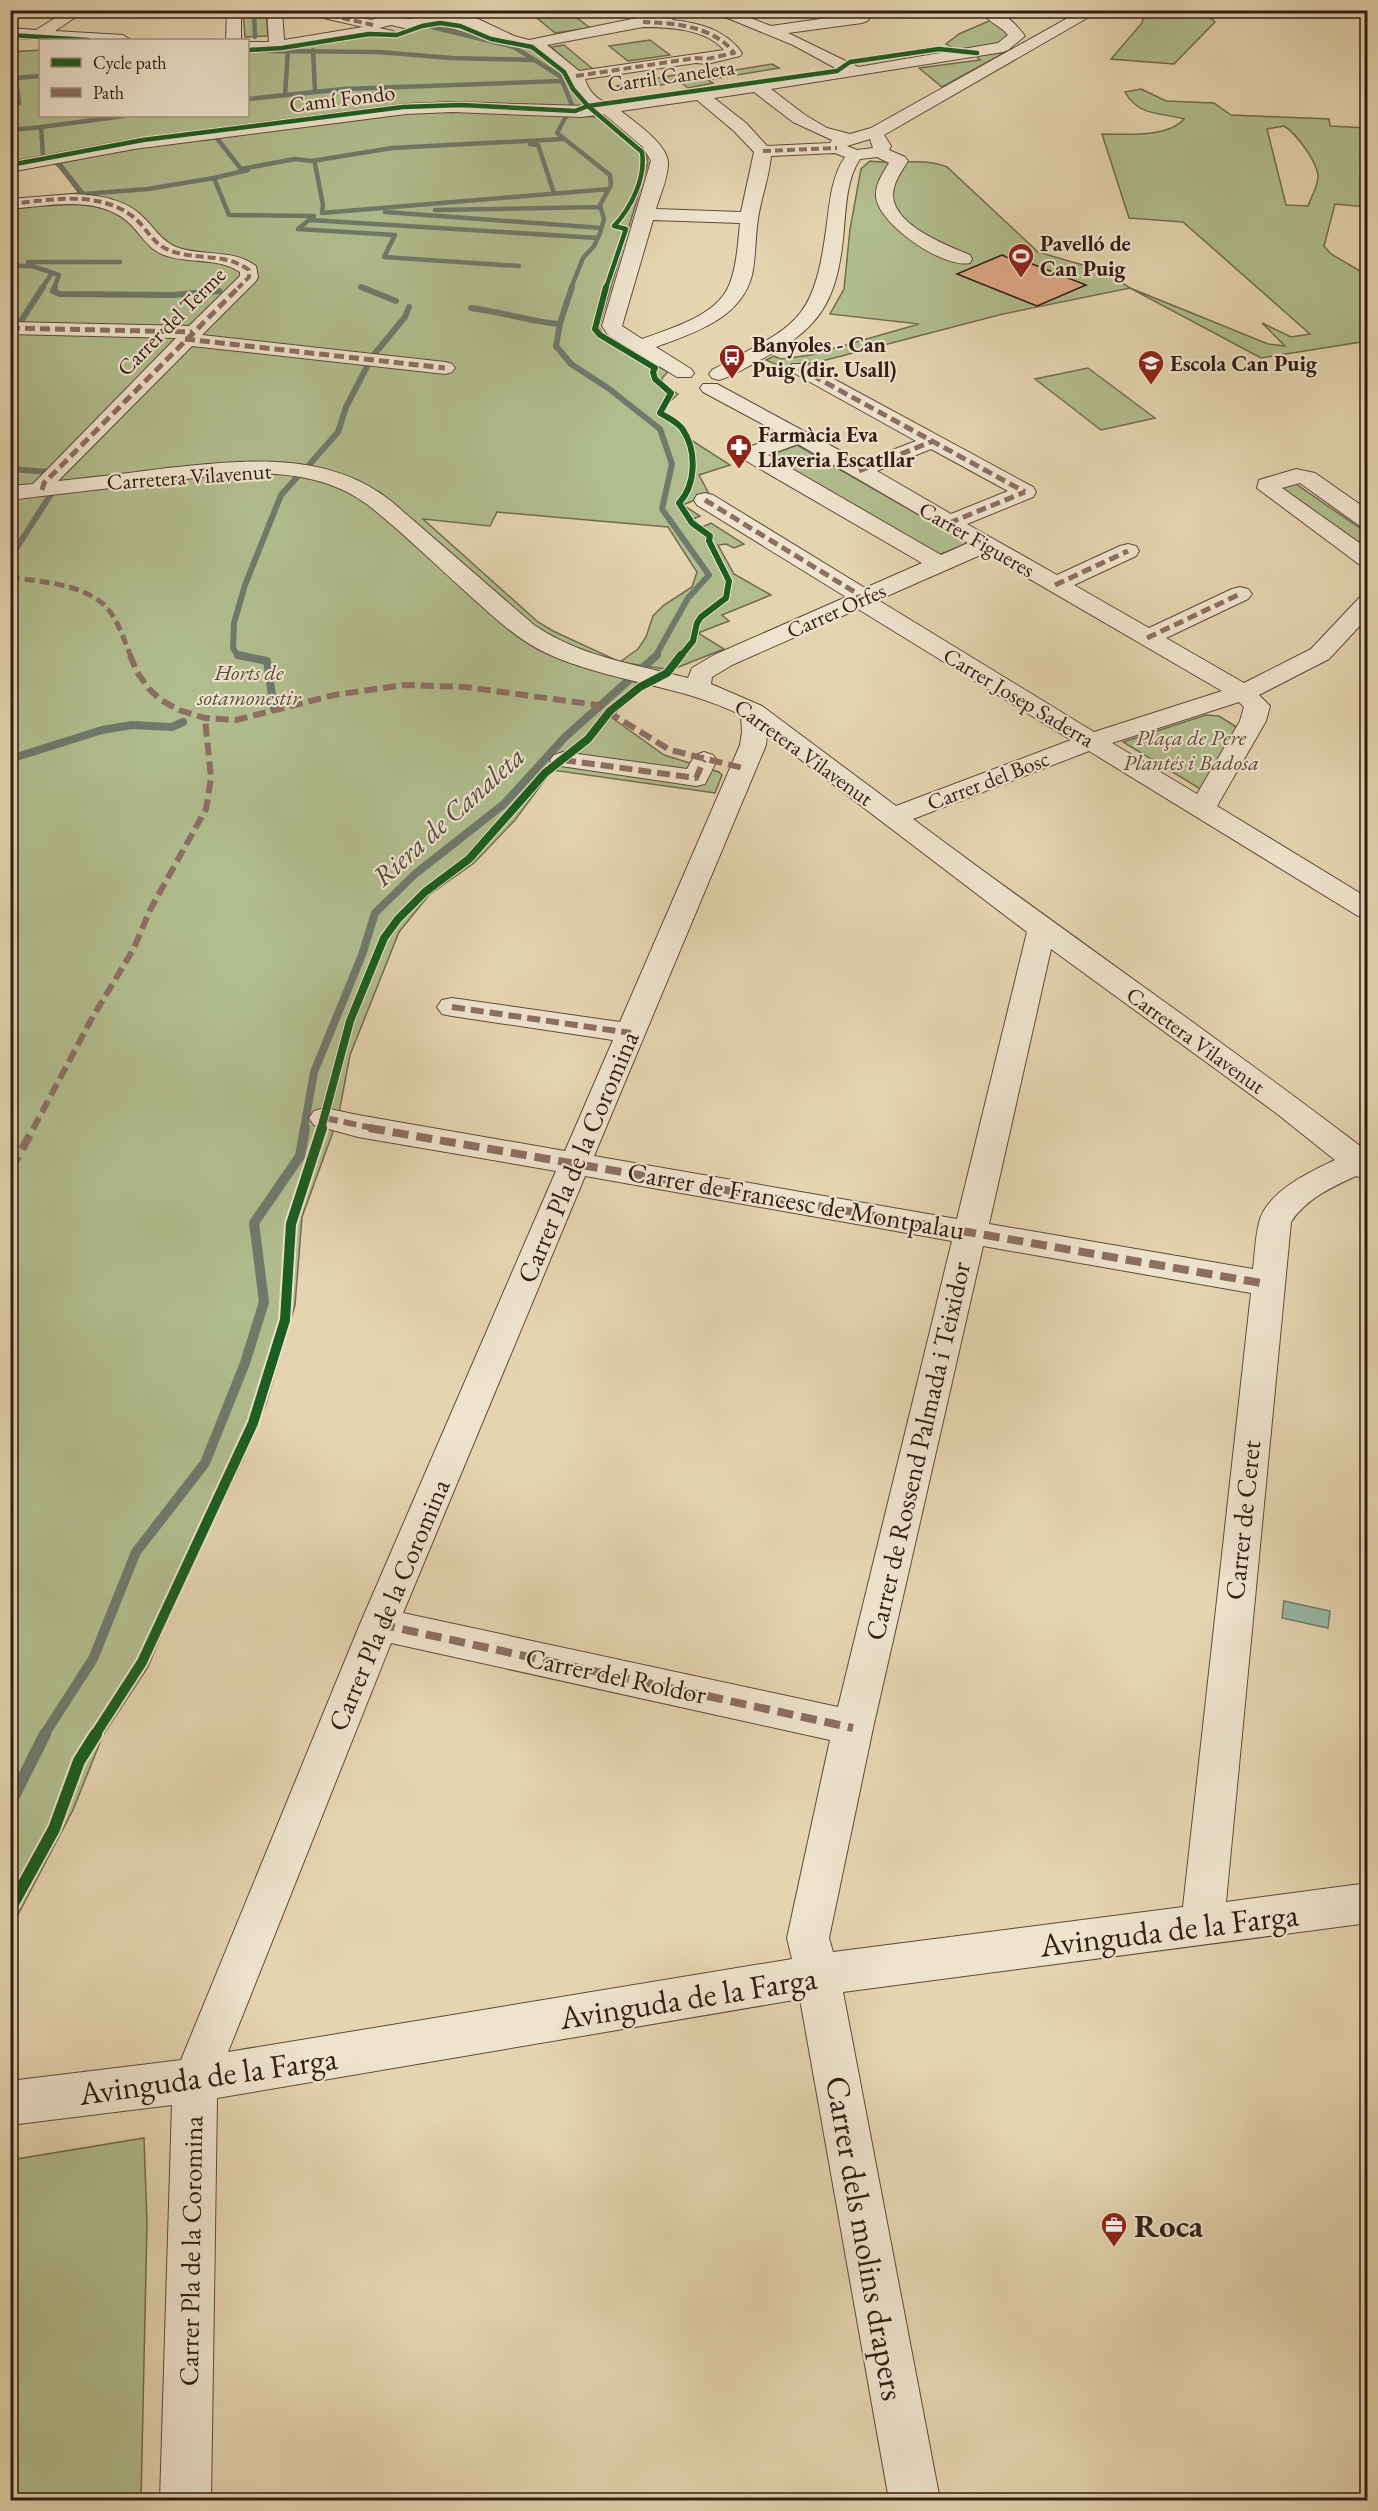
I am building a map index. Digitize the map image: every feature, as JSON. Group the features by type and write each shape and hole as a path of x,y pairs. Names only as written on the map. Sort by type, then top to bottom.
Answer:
{"street":[{"path":"38,35 79,10"},
{"path":"234,10 234,39"},
{"path":"274,10 276,46"},
{"path":"307,10 376,28 403,31 409,28 406,17 458,18 473,22 495,34 543,49 576,76 580,89 596,105 608,109 657,152 660,161 658,173 612,326 615,331 641,346 712,315 736,291 749,218 762,171 764,151"},
{"path":"715,10 798,42 854,71"},
{"path":"699,94 740,127 764,151 877,142 1094,10"},
{"path":"530,44 689,13"},
{"name":"Camí Fondo","path":"10,167 134,144 406,109 452,107 581,112 608,109 1003,47 1017,36 1006,23 990,14"},
{"path":"576,76 696,58 707,59 734,53 732,47 715,36 672,23 644,22"},
{"path":"770,31 863,25 798,42"},
{"path":"249,47 276,46 376,28"},
{"path":"10,33 106,39"},
{"path":"757,86 813,129 849,145"},
{"path":"877,142 899,160 890,170 883,191 888,213 913,234 963,260"},
{"path":"715,381 801,326 820,301 830,267 844,175 850,160 849,145"},
{"name":"Carrer del Terme","path":"10,204 70,199 100,201 130,214 147,228 150,237 159,246 171,252 242,264 249,270 249,277 44,483 42,490"},
{"path":"646,214 749,218"},
{"path":"10,328 189,335 445,368"},
{"name":"Carrer Figueres","path":"641,346 684,374 680,379 684,385 696,388 715,381 859,471 1243,693"},
{"path":"799,368 1025,492 949,523"},
{"path":"800,436 751,454 940,564"},
{"path":"859,471 933,441"},
{"name":"Carretera Vilavenut","path":"10,493 237,467 278,468 325,475 355,486 372,497 529,634 568,655 610,667 698,686 736,701 753,711 1042,929 1287,1106 1363,1165"},
{"path":"1368,521 1307,478 1296,476 1267,485 1268,488 1368,560"},
{"name":"Carrer Josep Saderra","path":"705,500 858,594 858,599 1203,807 1368,910"},
{"name":"Carrer Orfes","path":"698,686 701,673 723,660 985,544"},
{"path":"1055,585 1128,551"},
{"path":"1147,638 1240,594"},
{"name":"Carrer del Bosc","path":"893,817 1091,741 1243,693 1320,654 1368,602"},
{"path":"1203,807 1250,726 1264,708 1279,675"},
{"path":"1243,693 1257,706 1250,726"},
{"path":"1202,706 1224,712 1250,726"},
{"name":"Carrer Pla de la Coromina","path":"186,2500 195,2080 379,1624 753,745 755,732 753,711"},
{"path":"753,745 765,740 794,741"},
{"path":"564,760 696,778 704,760"},
{"name":"Carrer de Rossend Palmada i Teixidor","path":"818,1975 808,1938 853,1728 1042,929"},
{"path":"452,1006 631,1033"},
{"name":"Carrer de Francesc de Montpalau","path":"325,1118 358,1126 1267,1284"},
{"name":"Carrer de Ceret","path":"1203,1923 1275,1221 1283,1207 1298,1192 1363,1165"},
{"name":"Carrer del Roldor","path":"379,1624 853,1728"},
{"name":"Avinguda de la Farga","path":"10,2103 195,2080 818,1975 1368,1903"},
{"name":"Carrer dels molins drapers","path":"818,1975 915,2500"}],"green space":[{"path":"266,11 268,36 245,37 243,12"},
{"path":"568,11 590,28 555,33 531,13"},
{"path":"1125,11 1204,11 1215,22 1174,64 1111,59 1142,23 1144,14"},
{"path":"991,20 1009,36 996,44 979,49 962,50 946,44 959,34"},
{"name":"Horts de sotamonestir","path":"435,24 485,39 529,47 561,71 583,105 582,108 560,109 557,116 605,117 646,153 648,163 599,327 603,334 668,372 662,378 663,384 678,394 666,405 665,415 685,430 688,438 730,465 699,475 709,494 683,505 700,516 693,519 702,527 711,523 744,544 734,548 726,544 718,545 734,574 771,595 722,615 729,621 698,633 724,649 671,670 620,662 611,675 645,685 611,717 664,755 719,772 722,775 715,793 552,770 515,820 474,863 429,895 399,932 350,1055 338,1118 302,1217 295,1305 266,1404 243,1460 177,1597 148,1667 103,1735 73,1810 11,1928 10,201 79,193 52,161 37,158 11,162 11,52 39,50 39,117 249,117 249,50 276,50 370,35 406,34 416,28","holes":["497,512 668,527 697,572 692,587 664,605 653,616 646,637 638,649 620,662 538,622 423,519 490,526"]},
{"path":"650,40 670,55 628,61 609,46"},
{"path":"564,45 594,70 580,72 551,47"},
{"path":"1002,54 942,87 919,68 980,60 976,56"},
{"path":"772,64 779,68 713,79 706,75"},
{"path":"695,71 713,83 688,88 680,82 624,91 617,86"},
{"path":"1141,89 1166,101 1214,103 1231,115 1329,119 1330,126 1367,128 1367,207 1335,204 1324,246 1331,254 1367,275 1367,341 1261,358 1130,288 1268,344 1285,346 1262,323 1291,337 1310,334 1183,222 1129,218 1102,134 1157,132 1177,125 1184,119 1143,110 1125,92","holes":["1284,126 1295,135 1315,165 1318,178 1308,206 1286,205 1267,129"]},
{"path":"870,161 928,162 947,167 1038,252 1107,272 1130,288 1003,314 826,360 784,368 766,360 774,356 781,359 811,355 919,324 830,314 844,289 850,229 861,169","holes":["1002,255 1018,262 1022,260 1085,285 1037,306 958,274"]},
{"path":"1088,368 1155,418 1101,430 1035,379"},
{"path":"797,445 968,543 936,556 765,457"},
{"path":"1293,482 1367,533 1367,548 1277,486"},
{"name":"Plaça de Pere Plantés i Badosa","path":"1206,715 1219,716 1235,726 1236,731 1202,790 1123,742"},
{"path":"144,2138 147,2223 141,2500 11,2500 11,2160"}],"shaded area":[{"path":"1284,1601 1330,1611 1328,1628 1282,1618"}],"building":[{"name":"Pavelló de Can Puig","path":"1002,255 1018,262 1022,260 1086,285 1037,306 957,274"}],"waterway":[{"name":"Riera de Canaleta","path":"428,10 421,18 432,27 514,47 535,60"},
{"path":"254,14 255,37"},
{"path":"270,51 288,51"},
{"path":"285,95 288,51"},
{"path":"288,51 313,51"},
{"path":"313,51 379,52 451,58 535,60"},
{"path":"313,51 315,92"},
{"name":"Riera de Canaleta","path":"535,60 560,76 572,105 557,133 610,175 611,185 609,189"},
{"path":"19,103 16,78 39,76"},
{"path":"249,99 344,89 562,81"},
{"path":"41,127 116,117"},
{"path":"10,130 41,127"},
{"path":"41,127 43,156"},
{"path":"205,139 216,137 241,169 295,159 312,161 392,148 563,139"},
{"path":"530,144 538,145 554,193"},
{"path":"64,160 57,161 83,194 148,189 214,178"},
{"path":"315,164 323,205 322,213 609,189"},
{"path":"214,178 248,170"},
{"path":"214,178 229,215 314,216 298,229 395,235 384,257 519,266"},
{"name":"Riera de Canaleta","path":"598,238 604,219 600,205 609,189"},
{"path":"435,210 599,207"},
{"path":"385,212 601,228"},
{"path":"310,220 598,238"},
{"name":"Riera de Canaleta","path":"571,288 583,258 598,238"},
{"path":"28,262 120,262"},
{"path":"10,266 32,266 59,275 54,288"},
{"path":"42,288 52,273"},
{"path":"22,327 17,327 43,287"},
{"path":"55,287 53,291 60,294 172,295 219,291"},
{"path":"364,288 361,287 396,301"},
{"name":"Riera de Canaleta","path":"572,287 560,323 556,346 571,364 608,388 660,429 672,464 662,509 709,575 688,598 655,657"},
{"path":"309,465 338,432 346,407 372,357 405,317 409,307"},
{"path":"471,308 559,324"},
{"path":"10,364 15,365"},
{"path":"10,469 50,472"},
{"path":"243,657 238,656 233,648 234,623 245,585 281,495 300,474"},
{"path":"10,558 53,491"},
{"path":"238,655 267,661 274,709"},
{"name":"Riera de Canaleta","path":"304,1129 314,1072 362,955 375,913 415,874 504,804 565,737 655,657"},
{"path":"10,759 102,730 132,725 172,727 183,722"},
{"name":"Riera de Canaleta","path":"44,1735 93,1659 136,1552 205,1463 245,1363 264,1302 254,1223 300,1156 305,1128"},
{"name":"Riera de Canaleta","path":"10,1804 45,1734"}],"marked path":[{"path":"307,10 373,25"},
{"path":"576,76 696,58 707,59 734,53 728,44 707,32 679,25 643,22"},
{"path":"763,151 837,148"},
{"path":"10,204 73,199 104,202 131,215 158,244 170,251 190,256 232,260 249,270 249,277 44,483 42,490"},
{"path":"10,328 192,332"},
{"path":"185,339 445,368"},
{"path":"799,368 1025,492"},
{"path":"859,471 933,441"},
{"path":"949,523 1025,492"},
{"path":"705,500 858,594 859,599"},
{"path":"1055,585 1128,551"},
{"path":"10,577 60,585 84,593 104,604 120,629 137,672 149,689 161,700 179,710 205,718 236,720 334,695 404,685 466,687 597,705 670,750 743,768"},
{"path":"1147,638 1240,594"},
{"path":"10,1170 50,1100 91,1020 134,948 150,910 206,809 211,778 205,718"},
{"path":"563,760 696,778 704,760"},
{"path":"452,1007 631,1033"},
{"path":"325,1118 358,1126 1267,1284"},
{"path":"379,1624 853,1728"}],"cycle path":[{"path":"10,1909 54,1829 79,1761 142,1662 253,1423 285,1320 291,1224 328,1108 350,1021 384,938 398,919 425,892 469,859 545,773 588,739 610,711 640,687 667,673 693,641 697,623 701,617 726,598 729,589 729,581 709,541 710,536 692,523 679,503 689,488 692,457 683,430 660,413 671,393 655,379 653,372 655,368 600,335 595,329 600,306 626,229 614,226 629,210 644,164 642,152 588,106 573,89 564,72 532,47 491,39 460,26 440,23 422,26 397,35 369,34 282,48 249,50"},
{"path":"10,35 72,39"},
{"name":"Carril Caneleta","path":"10,165 143,140 403,107 461,105 575,111 588,106 837,71 850,62 939,49 977,53"}],"place":[{"name":"Pavelló de Can Puig","path":"1021,279"},
{"name":"Banyoles - Can Puig (dir. Usall)","path":"732,380"},
{"name":"Escola Can Puig","path":"1151,386"},
{"name":"Farmàcia Eva Llaveria Escatllar","path":"739,470"},
{"name":"Roca","path":"1114,2248"}]}
